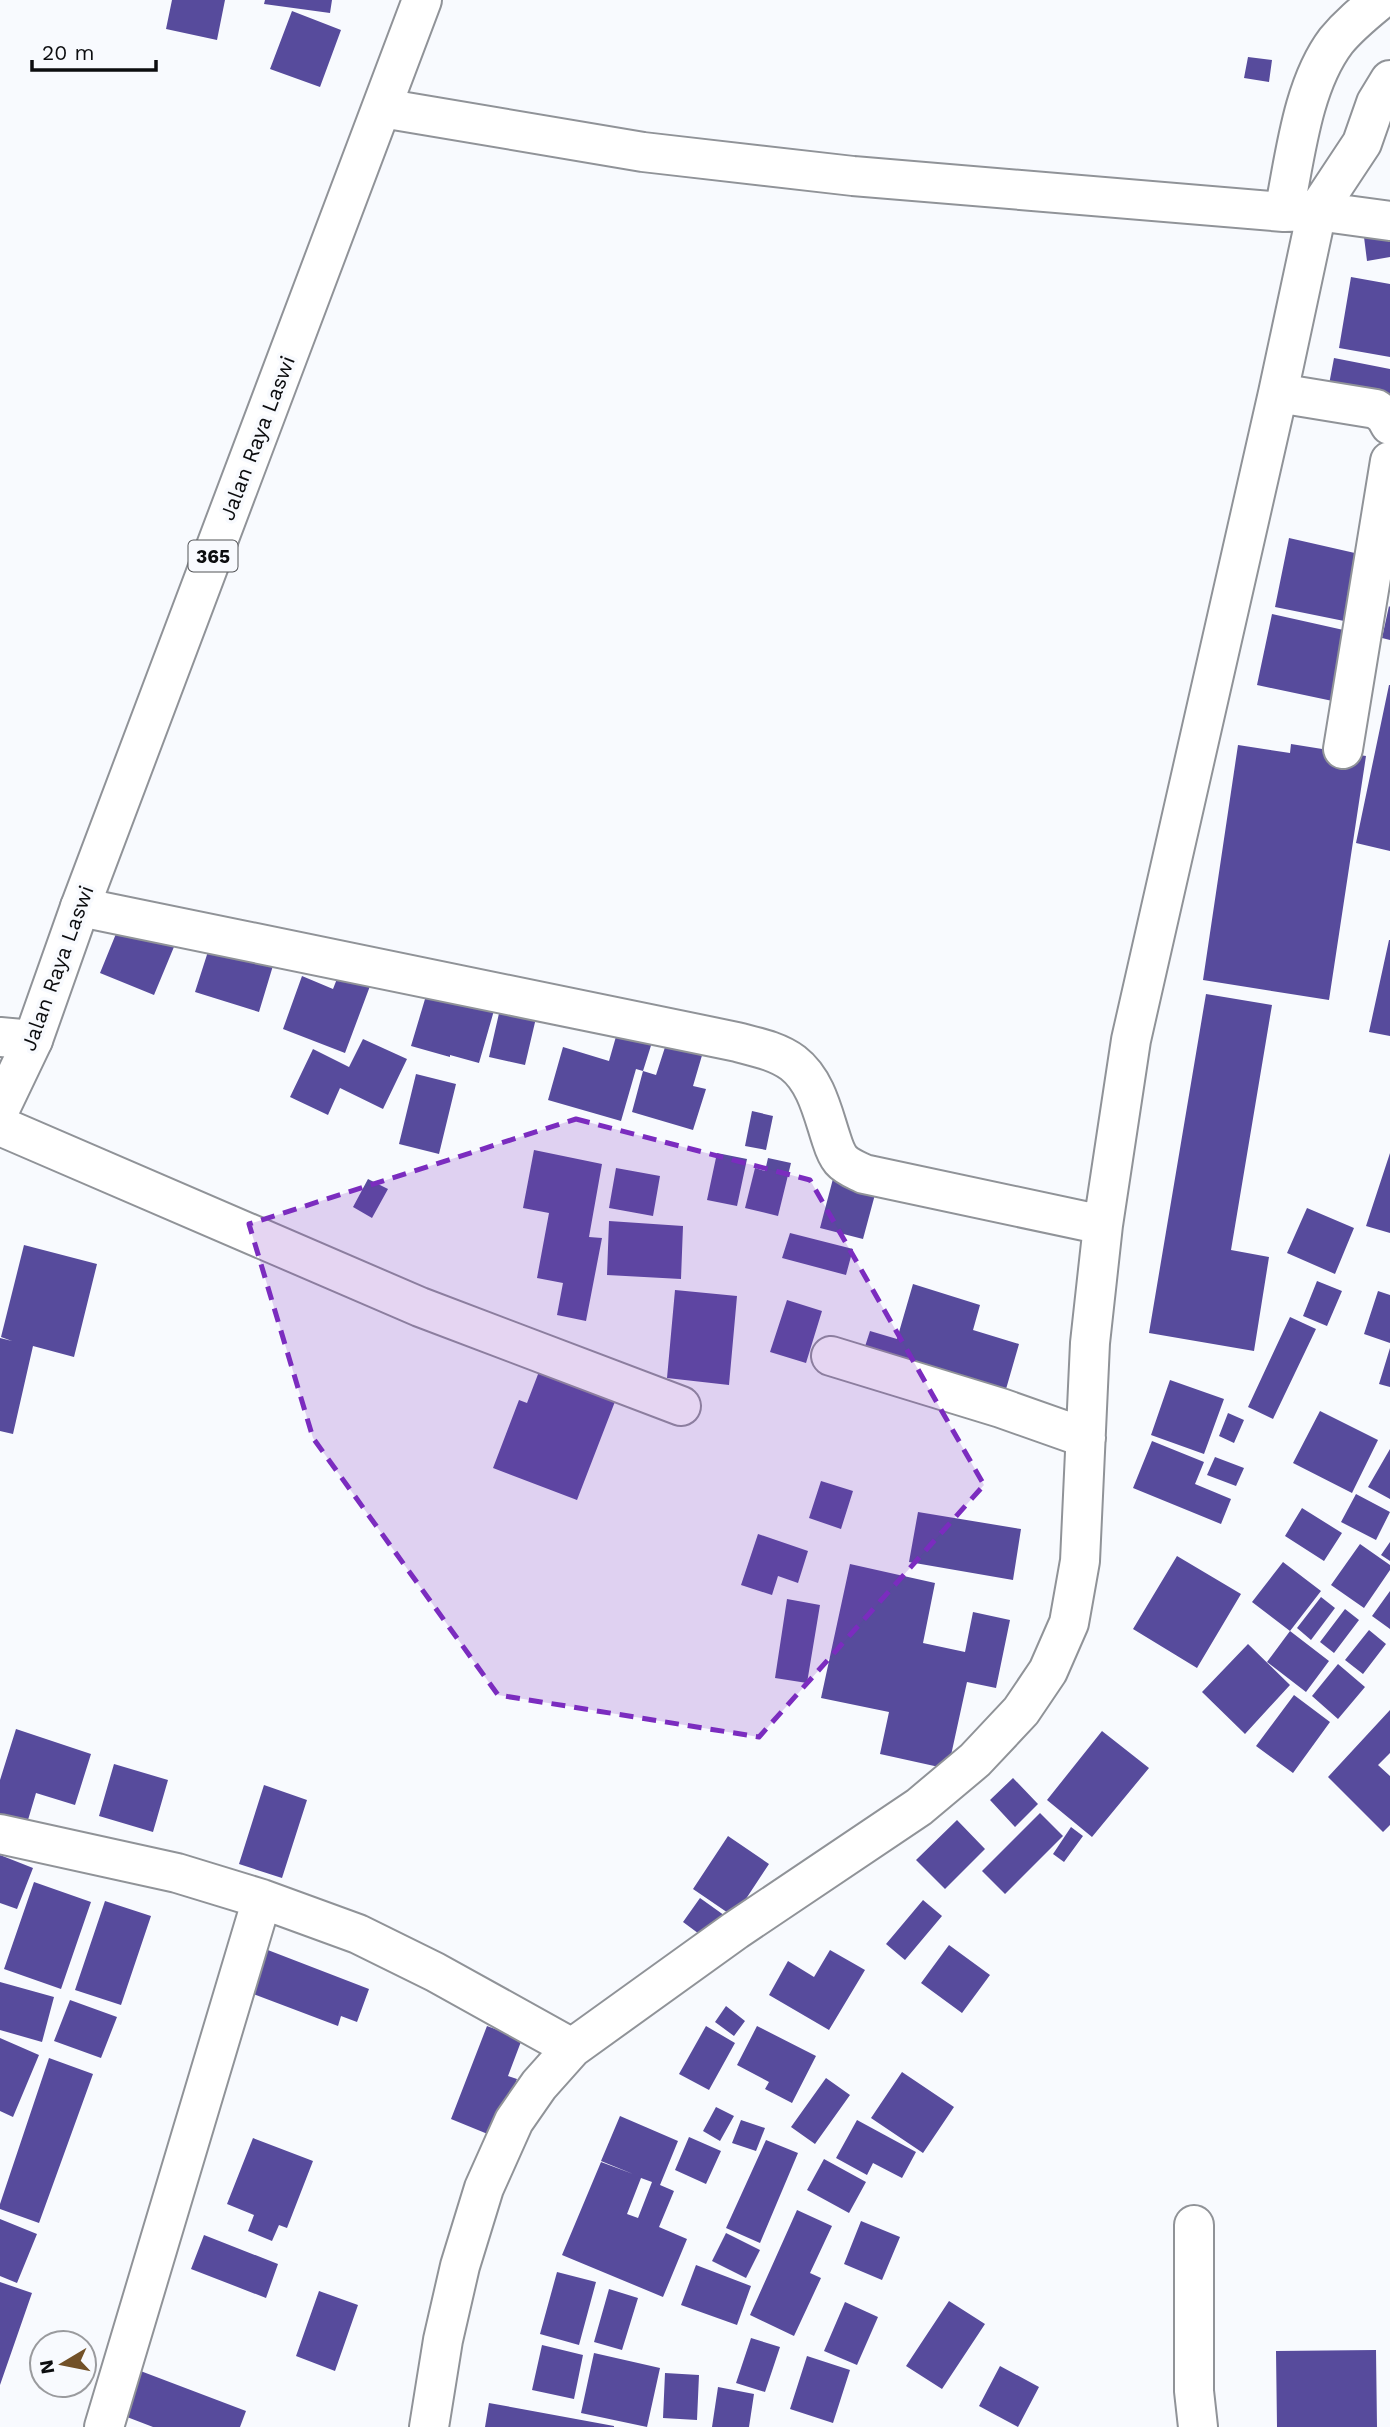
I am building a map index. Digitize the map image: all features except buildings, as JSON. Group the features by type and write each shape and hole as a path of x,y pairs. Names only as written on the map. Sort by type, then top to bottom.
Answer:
{"street":[{"name":"Jalan Raya Laswi","path":"0,1110 16,1039 80,907 422,0"},
{"path":"429,2427 443,2340 460,2266 484,2188 514,2121 539,2085 572,2049 736,1930 919,1807 975,1760 1021,1711 1048,1671 1069,1623 1080,1561 1090,1343 1103,1225 1130,1040 1278,393 1300,212 1302,123 1323,62 1344,33 1380,0"},
{"path":"1300,212 1362,144 1376,103 1390,80"},
{"path":"382,108 642,152 853,176 1390,221"},
{"path":"1278,393 1376,409 1385,416 1390,425"},
{"path":"1343,749 1390,461"},
{"path":"80,907 767,1050 794,1064 803,1073 821,1107 834,1149 842,1161 855,1170 1103,1225"},
{"path":"0,1126 420,1307 681,1406"},
{"path":"831,1356 1001,1408 1086,1438"},
{"path":"0,1834 177,1873 261,1899 358,1934 435,1972 572,2049"},
{"path":"104,2427 261,1899"},
{"path":"1194,2225 1194,2391 1198,2427"}],"highlighted area":[{"path":"576,1119 810,1180 984,1485 759,1737 498,1695 313,1438 249,1224"}]}
